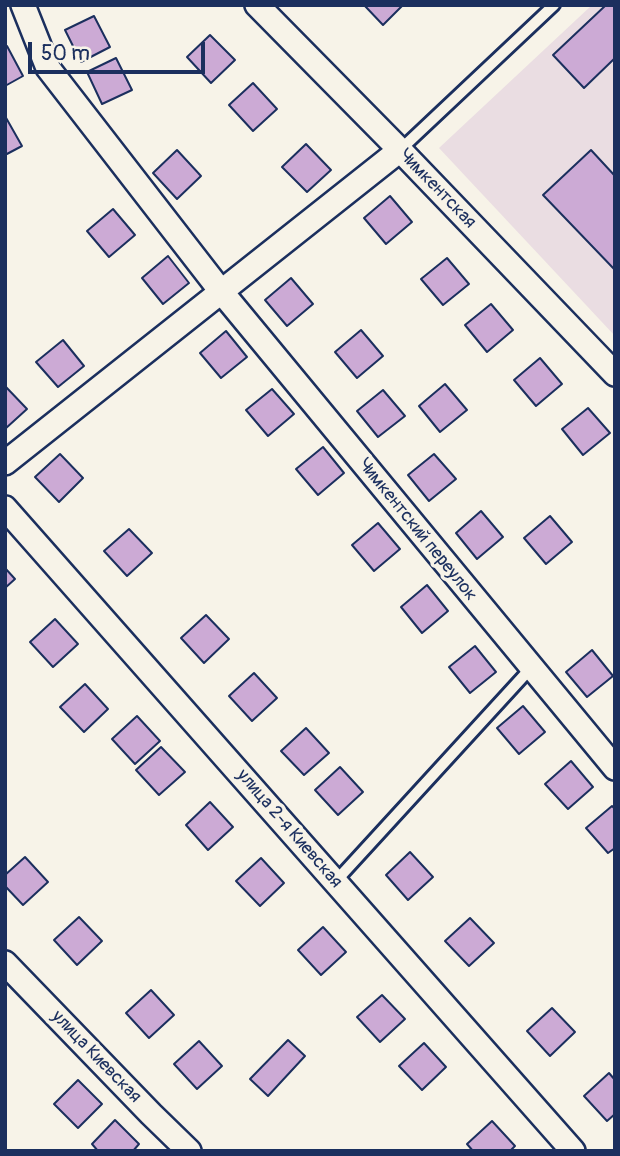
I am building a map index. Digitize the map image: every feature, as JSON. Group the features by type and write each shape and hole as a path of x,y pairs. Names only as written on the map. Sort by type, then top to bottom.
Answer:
{"street":[{"name":"Чимкентский переулок","path":"23,5 48,68 220,290 615,768"},
{"name":"Чимкентская","path":"257,5 615,374"},
{"path":"5,463 400,150"},
{"name":"улица 2-я Киевская","path":"5,508 573,1151"},
{"name":"улица Киевская","path":"5,962 150,1114 189,1151"}],"lane":[{"path":"400,150 554,5"},
{"path":"335,882 530,668"}],"shaded area":[{"path":"592,5 615,5 615,336 439,148"}],"building":[{"path":"364,5 403,5 383,25"},
{"path":"606,5 615,5 615,58 584,88 553,55"},
{"path":"94,16 110,47 81,62 65,30"},
{"path":"210,35 235,60 211,83 187,57"},
{"path":"7,46 23,76 5,86 5,47"},
{"path":"116,58 132,90 102,104 87,72"},
{"path":"253,83 277,109 253,131 229,105"},
{"path":"5,116 22,146 5,155"},
{"path":"306,144 331,170 307,192 282,167"},
{"path":"177,150 201,176 177,199 153,173"},
{"path":"591,150 615,176 615,270 543,195"},
{"path":"390,196 412,222 386,244 364,218"},
{"path":"113,209 135,235 109,257 87,231"},
{"path":"168,256 189,283 163,304 142,278"},
{"path":"447,258 469,284 443,305 421,279"},
{"path":"291,278 313,304 287,326 265,300"},
{"path":"491,304 513,330 487,352 465,325"},
{"path":"361,330 383,356 357,378 335,352"},
{"path":"226,331 247,357 221,378 200,353"},
{"path":"63,340 84,366 58,387 36,362"},
{"path":"540,358 562,384 536,406 514,380"},
{"path":"445,384 467,410 440,432 419,406"},
{"path":"5,386 27,409 5,429"},
{"path":"272,389 294,414 268,436 246,410"},
{"path":"383,390 405,416 378,437 357,411"},
{"path":"588,408 610,433 583,455 562,429"},
{"path":"323,447 344,473 318,495 296,469"},
{"path":"60,454 83,478 59,502 35,477"},
{"path":"434,454 456,479 429,501 408,475"},
{"path":"481,511 503,537 477,559 456,533"},
{"path":"550,516 572,542 546,564 524,538"},
{"path":"378,523 400,549 374,571 352,545"},
{"path":"129,529 152,553 127,576 104,551"},
{"path":"5,568 15,579 5,588"},
{"path":"427,585 448,611 422,633 401,607"},
{"path":"206,615 229,639 204,663 181,638"},
{"path":"55,619 78,644 53,667 30,642"},
{"path":"475,646 496,672 470,693 449,667"},
{"path":"592,650 613,676 587,697 566,672"},
{"path":"254,673 277,698 252,721 229,696"},
{"path":"85,684 108,709 84,732 60,707"},
{"path":"523,706 545,732 519,754 497,728"},
{"path":"137,716 160,741 135,764 112,739"},
{"path":"306,728 329,753 304,775 281,751"},
{"path":"161,747 185,772 159,795 136,770"},
{"path":"571,761 593,787 568,809 545,784"},
{"path":"340,767 363,792 338,815 315,790"},
{"path":"210,802 233,827 208,850 186,825"},
{"path":"612,806 615,809 615,848 608,853 586,828"},
{"path":"410,852 433,877 408,900 386,875"},
{"path":"25,857 48,882 23,905 5,886 5,875"},
{"path":"261,858 284,883 260,906 236,881"},
{"path":"79,917 102,941 77,965 54,940"},
{"path":"470,918 494,943 469,966 445,941"},
{"path":"323,927 346,952 321,975 298,950"},
{"path":"151,990 174,1015 149,1038 126,1013"},
{"path":"382,995 405,1019 380,1042 357,1017"},
{"path":"552,1008 575,1032 550,1056 527,1031"},
{"path":"288,1040 305,1056 268,1096 250,1079"},
{"path":"199,1041 222,1066 197,1089 174,1064"},
{"path":"424,1043 446,1067 422,1090 399,1066"},
{"path":"609,1073 615,1080 615,1114 607,1121 584,1096"},
{"path":"78,1080 102,1104 78,1128 54,1104"},
{"path":"115,1120 139,1144 133,1151 98,1151 92,1144"},
{"path":"492,1121 515,1146 510,1151 473,1151 467,1144"}]}
